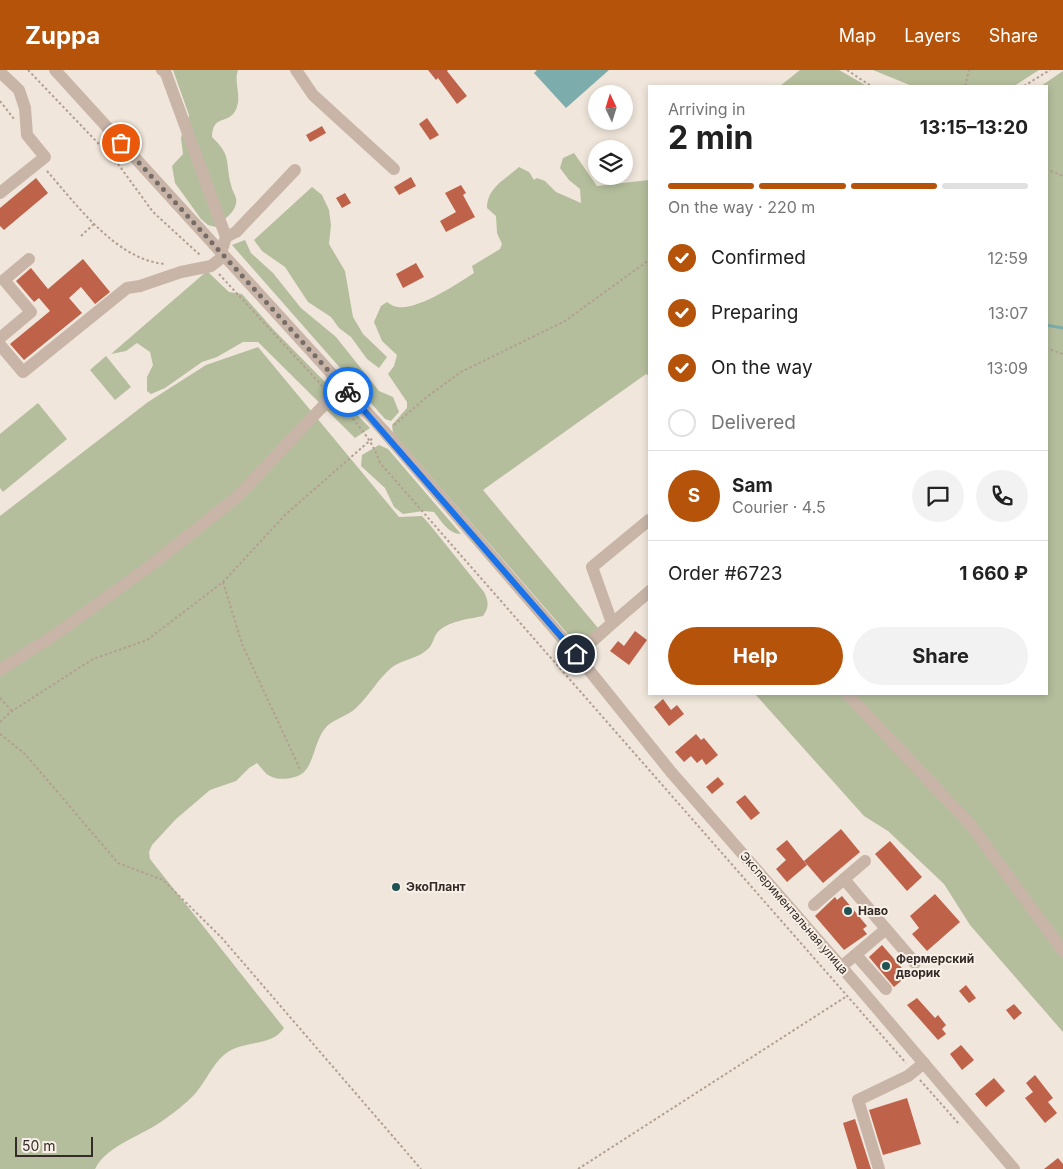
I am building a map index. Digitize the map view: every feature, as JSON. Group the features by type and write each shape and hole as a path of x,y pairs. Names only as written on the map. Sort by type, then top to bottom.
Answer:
{"street":[{"name":"Экспериментальная улица","path":"55,70 384,432 576,654 671,772 858,986 1014,1169"},
{"path":"0,345 23,372 126,288 140,286 181,272 212,266 222,254 226,237 164,70"},
{"path":"296,70 313,95 394,170"},
{"path":"0,72 19,90 25,108 27,135 45,157 0,193"},
{"path":"226,237 236,232 295,170"},
{"path":"0,338 31,312 4,280 29,259"},
{"path":"0,670 53,636 142,572 238,496 342,386"},
{"path":"612,623 592,566 648,521"},
{"path":"576,654 648,593"},
{"path":"848,695 970,824 1063,951"},
{"path":"814,905 865,861"},
{"path":"844,880 916,963"},
{"path":"841,967 886,929"},
{"path":"856,954 886,989"},
{"path":"879,1169 858,1100 913,1072 924,1063"}],"path":[{"path":"28,70 118,164 153,212 212,266 332,397 375,448 380,463 966,1132"},
{"path":"847,70 870,85"},
{"path":"965,85 969,70"},
{"path":"1026,85 1050,70"},
{"path":"45,157 45,169 94,224 134,256 151,263 167,264"},
{"path":"1048,170 1063,176"},
{"path":"82,236 94,224"},
{"path":"0,722 12,711 94,659 147,640 223,582 286,514 369,440 384,432 461,372 565,321 648,261"},
{"path":"1048,349 1063,354"},
{"path":"223,582 242,644 300,768"},
{"path":"0,698 12,711"},
{"path":"0,734 25,754 118,863 163,880 221,937 421,1169"},
{"path":"578,1169 846,996 858,986"}],"green space":[{"path":"173,70 238,70 237,107 231,116 217,123 212,137 223,149 227,159 236,204 232,213 216,227 208,225 201,219 175,183 172,166 183,154 181,138 183,130 188,123 189,115"},
{"path":"800,70 839,70 865,85 781,85"},
{"path":"873,70 1039,70 1016,85 910,85"},
{"path":"1063,71 1063,1032 970,925 944,884 888,831 864,816 756,695 1048,695 1048,85 1042,85"},
{"path":"574,153 588,173 588,185 633,185 633,182 648,180 648,375 646,374 483,490 598,628 648,585 648,599 586,655 393,433 392,425 407,408 407,402 388,374 394,366 397,355 382,341 374,322 381,306 387,302 398,307 406,307 426,300 474,273 472,266 500,249 502,244 497,233 496,216 487,208 488,201 490,194 498,184 519,167 529,172 534,180 537,178 545,181 556,192 581,203 580,189 569,180 560,168 563,158"},
{"path":"312,187 322,195 329,210 331,225 329,244 345,271 353,317 363,334 387,357 379,368 367,359 351,337 339,328 331,317 308,302 285,267 262,251 254,240"},
{"path":"245,240 251,253 273,273 301,308 336,337 379,391 393,397 399,412 391,421 385,419 232,245"},
{"path":"207,271 229,292 242,294 273,329 370,428 355,438 258,342 243,342 217,357 202,362 165,388 151,394 147,391 147,377 153,365 150,352 137,343 126,351 111,354"},
{"path":"258,347 399,517 422,516 430,525 484,592 487,607 483,616 458,621 441,629 430,647 424,652 391,668 356,708 327,726 319,738 310,763 303,773 291,778 274,778 268,775 257,763 236,781 210,790 176,819 152,845 149,852 150,859 284,1028 272,1038 239,1047 224,1055 188,1101 156,1125 108,1153 95,1169 0,1169 0,516 148,402 206,365"},
{"path":"106,356 131,387 115,400 90,370"},
{"path":"38,403 67,439 3,492 0,488 0,434"},
{"path":"379,445 388,449 461,534 449,529 434,512 423,511 403,514 394,507 385,488 361,466 362,455"}],"water":[{"path":"537,70 609,70 592,85 588,85 588,89 566,108 534,73"}],"building":[{"path":"428,70 448,70 467,96 457,104 438,78 436,80"},
{"path":"427,118 439,135 430,140 419,124"},
{"path":"322,126 326,133 310,142 306,135"},
{"path":"411,177 416,186 399,195 394,187"},
{"path":"36,178 48,193 4,230 0,226 0,208"},
{"path":"461,185 466,193 463,195 475,217 446,232 440,221 456,212 445,193"},
{"path":"345,193 351,203 342,208 336,198"},
{"path":"83,259 110,292 95,304 81,287 69,298 82,313 24,360 10,344 50,311 39,298 34,302 16,281 31,268 48,289"},
{"path":"416,263 424,277 403,288 396,274"},
{"path":"635,631 647,640 629,665 610,651 618,641 624,646"},
{"path":"663,699 671,710 677,705 684,714 669,726 654,707"},
{"path":"696,734 701,740 704,738 718,755 706,765 702,759 697,763 691,756 684,762 675,752"},
{"path":"718,777 724,784 712,794 706,787"},
{"path":"745,795 760,813 751,820 736,802"},
{"path":"841,829 860,852 823,883 804,861"},
{"path":"787,840 807,865 787,882 776,869 786,860 776,849"},
{"path":"890,841 922,877 907,891 875,854"},
{"path":"935,894 960,922 927,951 912,934 919,928 910,916"},
{"path":"842,896 867,926 863,929 867,934 844,950 815,916 835,897 837,900"},
{"path":"882,945 908,975 894,987 869,957"},
{"path":"966,985 976,998 969,1003 959,991"},
{"path":"917,998 935,1018 938,1015 946,1025 942,1029 946,1034 938,1040 907,1005"},
{"path":"1014,1004 1022,1013 1014,1020 1006,1010"},
{"path":"961,1045 974,1060 962,1070 950,1054"},
{"path":"1035,1075 1053,1098 1048,1102 1057,1113 1045,1123 1025,1098 1033,1092 1026,1083"},
{"path":"994,1078 1005,1091 986,1107 975,1094"},
{"path":"907,1098 921,1144 883,1155 869,1110"},
{"path":"855,1119 871,1169 857,1169 843,1123"},
{"path":"1058,1158 1063,1164 1063,1169 1044,1169"}],"waterway":[{"path":"1048,325 1063,328"}],"way so far":[{"path":"121,143 348,392"}],"place":[{"name":"ЭкоПлант","path":"396,887"},
{"name":"Наво","path":"848,911"},
{"name":"Фермерский дворик","path":"886,966"}],"route":[{"path":"348,392 576,654"}]}
